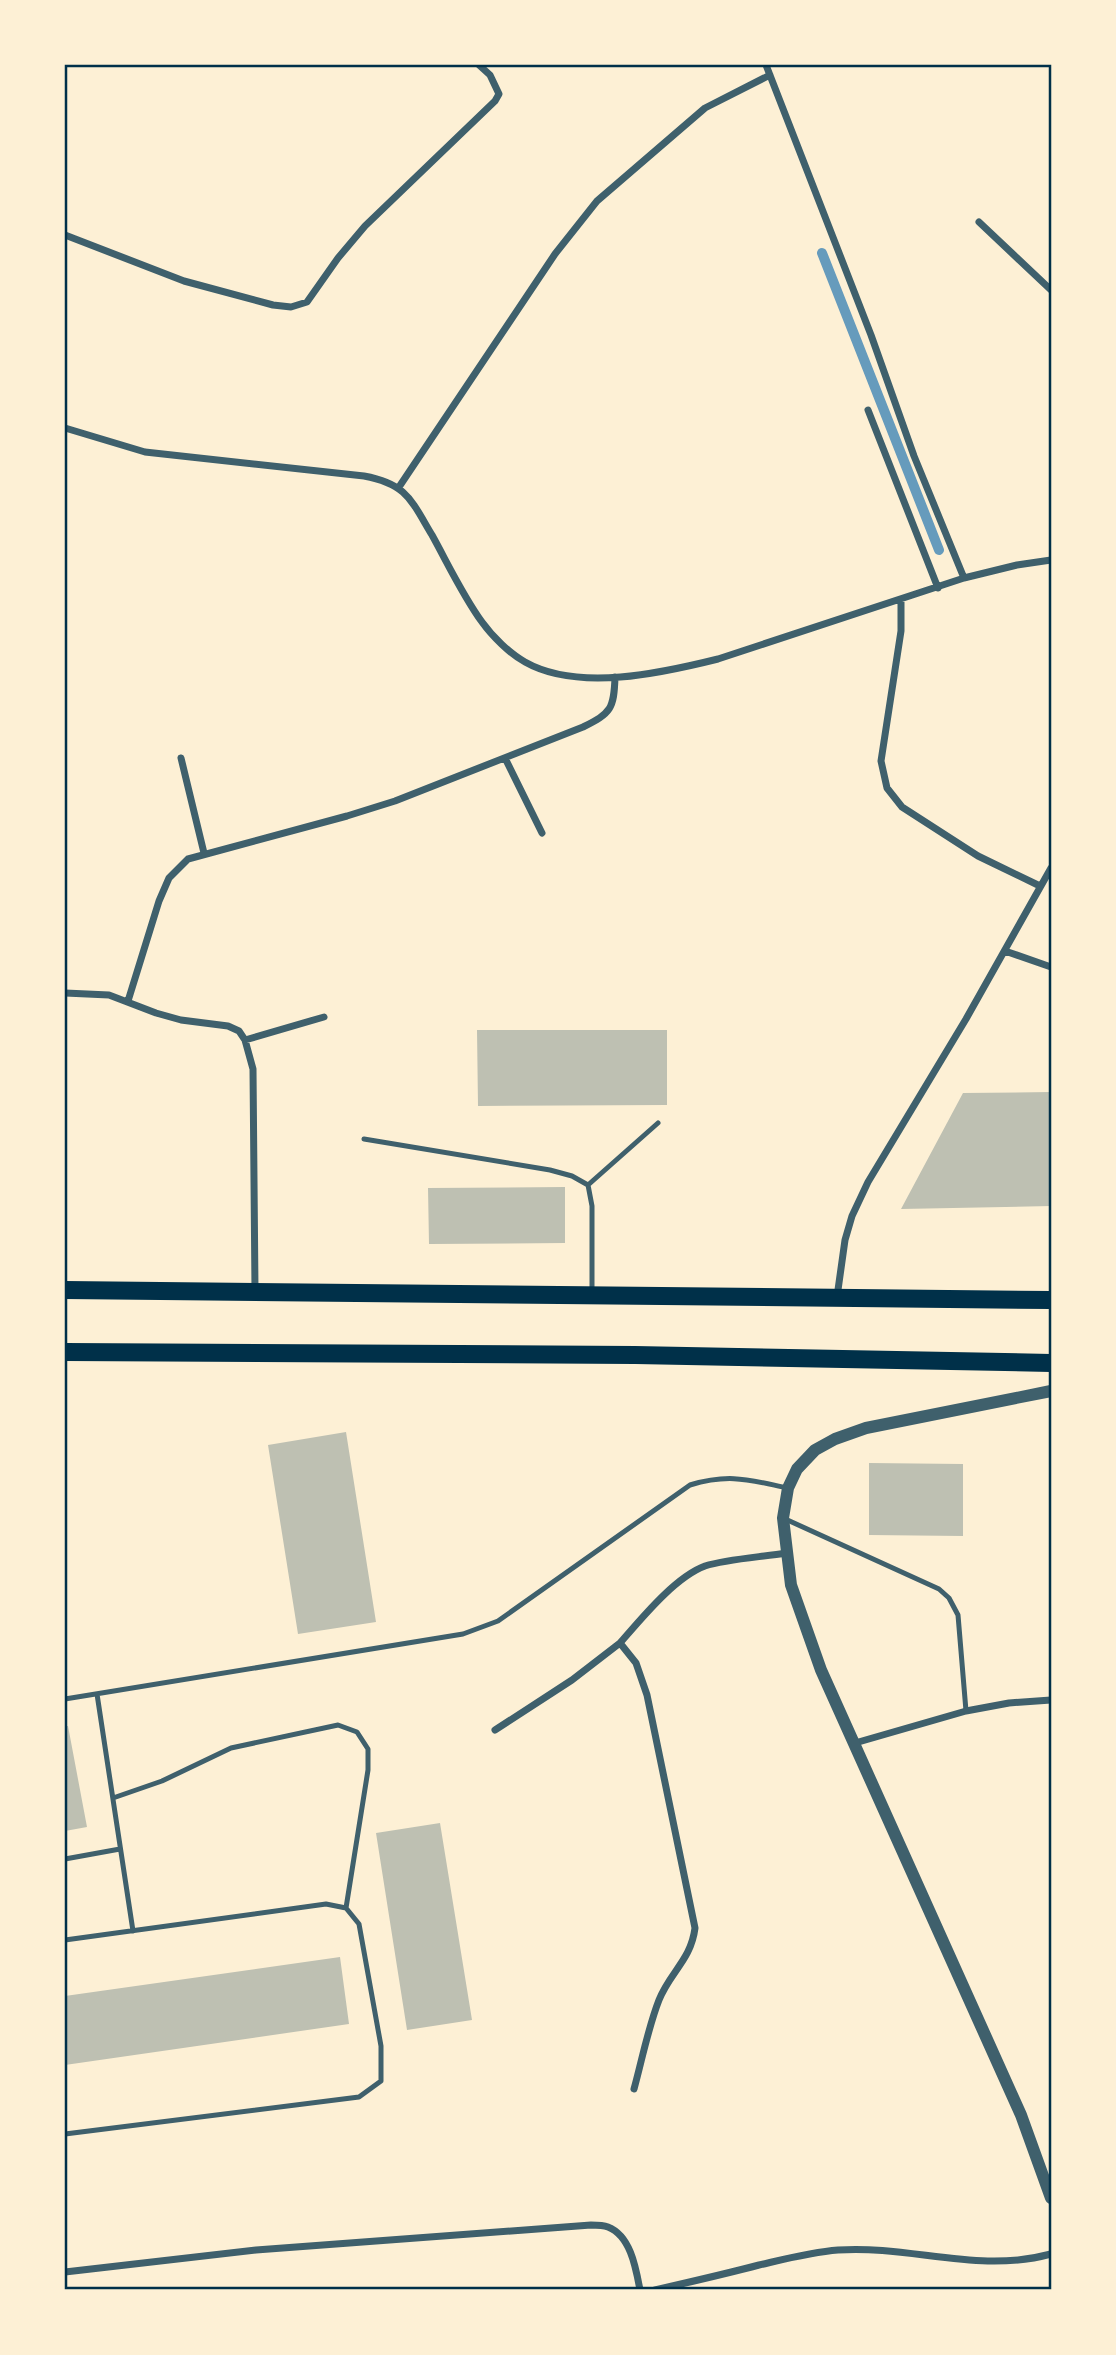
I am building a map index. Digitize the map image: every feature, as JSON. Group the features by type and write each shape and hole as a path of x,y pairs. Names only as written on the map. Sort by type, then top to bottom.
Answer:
{"main road":[{"path":"65,1290 1051,1300"},
{"path":"65,1352 621,1354 1051,1363"}],"street":[{"path":"65,235 184,281 273,306 291,307 307,302 365,226 495,101 499,94 496,85 479,65"},
{"path":"766,65 831,238 871,335 914,456 964,578"},
{"path":"399,487 555,254 597,201 705,108 770,75"},
{"path":"979,222 1051,290"},
{"path":"868,410 938,588"},
{"path":"65,428 145,452 364,476 399,487 421,516 482,623 524,662 575,676 615,677 680,669 964,578 1051,560"},
{"path":"901,600 901,631 881,761 887,788 902,807 978,856 1040,886"},
{"path":"128,1001 159,901 170,878 188,859 395,801 583,727 604,716 614,700 615,677"},
{"path":"181,758 204,853"},
{"path":"505,758 542,833"},
{"path":"837,1298 845,1240 862,1194 1051,868"},
{"path":"1005,951 1051,967"},
{"path":"65,993 109,995 181,1020 228,1026 239,1031 245,1040 253,1069 256,1291"},
{"path":"245,1040 324,1017"},
{"path":"1051,1391 866,1428 835,1438 815,1450 797,1469 788,1488 783,1518 791,1586 821,1670 1021,2115 1051,2198"},
{"path":"495,1730 572,1680 620,1643 655,1603 691,1574 705,1566 786,1553"},
{"path":"620,1643 636,1663 647,1695 695,1928 693,1944 664,1987 658,2002 634,2089"},
{"path":"855,1743 966,1710 1051,1700"},
{"path":"65,2272 256,2249 591,2225 609,2228 623,2238 635,2264 640,2290"},
{"path":"655,2290 837,2250 871,2250 996,2263 1029,2260 1051,2254"}],"lane":[{"path":"589,1185 658,1124"},
{"path":"364,1139 550,1170 572,1176 589,1185"},
{"path":"589,1185 592,1206 592,1295"},
{"path":"65,1699 463,1634 498,1621 690,1485 713,1478 732,1477 788,1488"},
{"path":"783,1518 939,1589 949,1598 958,1615 966,1710"},
{"path":"97,1694 133,1931"},
{"path":"113,1798 162,1781 231,1748 338,1725 357,1732 368,1749 368,1770 346,1908"},
{"path":"65,1858 120,1849"},
{"path":"65,1940 326,1904 346,1908 359,1924 381,2046 382,2081 359,2097 65,2134"}],"building":[{"path":"477,1030 667,1030 667,1105 478,1106"},
{"path":"1051,1092 1051,1206 901,1209 963,1093"},
{"path":"565,1187 565,1243 429,1244 428,1188"},
{"path":"346,1432 376,1622 298,1634 268,1445"},
{"path":"869,1463 963,1464 963,1536 869,1535"},
{"path":"65,1726 68,1726 87,1827 65,1831"},
{"path":"440,1823 472,2020 407,2030 376,1833"},
{"path":"340,1957 349,2024 65,2065 65,1996"}],"waterway":[{"path":"822,253 939,550"}]}
